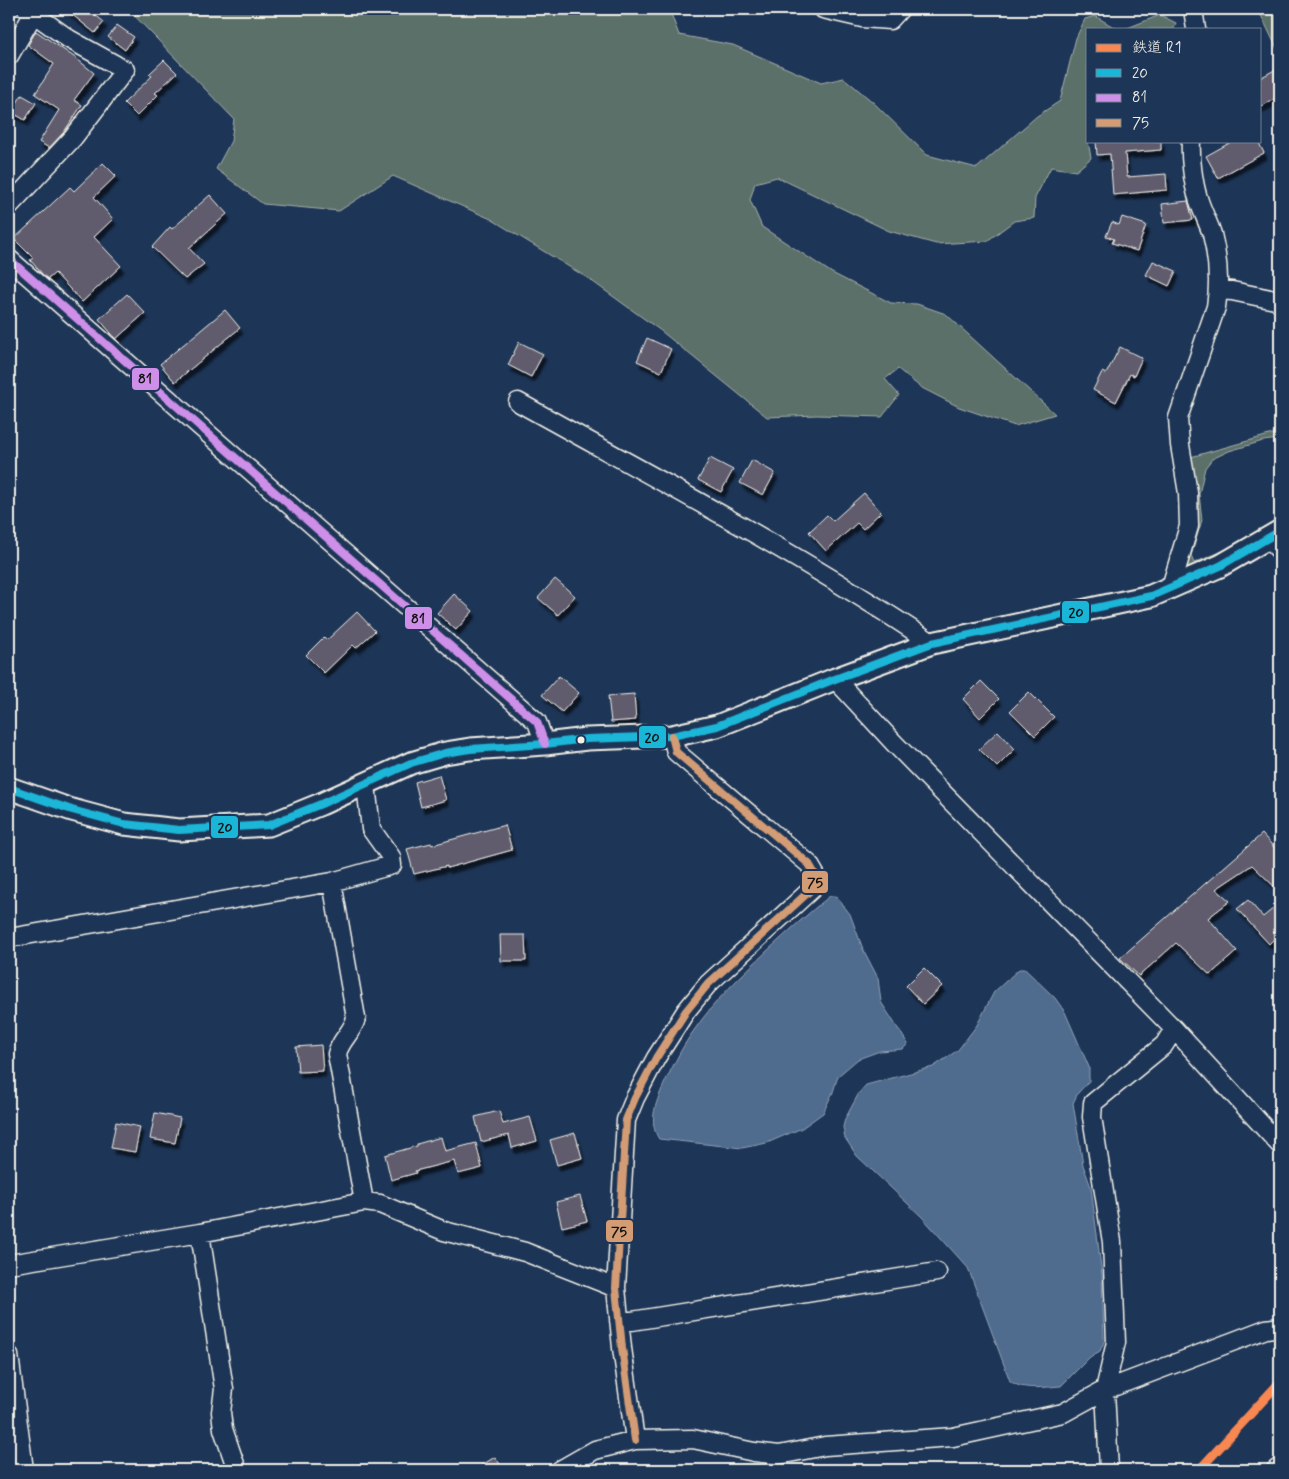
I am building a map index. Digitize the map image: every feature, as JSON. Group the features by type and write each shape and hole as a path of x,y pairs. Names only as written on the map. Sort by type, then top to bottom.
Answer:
{"street":[{"path":"823,9 862,18 890,20 900,9"},
{"path":"1193,9 1196,28"},
{"path":"9,56 31,11 69,39 124,70 73,138 9,206"},
{"path":"1171,587 1189,526 1188,493 1180,445 1178,418 1216,307 1219,290 1215,248 1211,232 1197,197 1191,142"},
{"path":"9,260 537,722 545,744"},
{"path":"1219,290 1280,301"},
{"path":"518,402 857,594 932,643"},
{"path":"9,788 72,810 124,824 179,830 269,825 366,785 411,763 445,754 470,749 587,739 672,736 717,726 932,643 1151,596 1277,540"},
{"path":"835,679 894,743 1174,1029 1280,1145"},
{"path":"635,1440 616,1288 626,1120 656,1058 686,1011 708,984 814,887 816,876 809,864 676,752 672,736"},
{"path":"9,938 332,882 392,865 391,857 371,829 366,785"},
{"path":"332,882 356,1018 337,1054 364,1202"},
{"path":"1110,1470 1105,1390 1116,1342 1112,1242 1092,1117 1093,1103 1164,1045 1174,1029"},
{"path":"9,1264 200,1233 364,1202 380,1204 444,1231 525,1252 616,1288"},
{"path":"200,1233 224,1389 221,1412 223,1429 238,1470"},
{"path":"620,1321 632,1322 937,1272"},
{"path":"560,1470 596,1450 635,1440 693,1439 754,1452 779,1455 825,1446 952,1437 1063,1413 1105,1390 1266,1329 1280,1327"},
{"path":"9,1355 18,1461"},
{"path":"1276,1470 1280,1467"}],"green space":[{"path":"128,9 672,9 671,14 679,35 733,45 821,83 844,78 874,103 927,155 977,168 1037,116 1060,101 1076,38 1085,19 1095,16 1115,28 1086,28 1086,142 1088,142 1091,158 1076,171 1051,167 1035,198 1034,218 1014,221 987,241 936,244 889,231 777,177 755,183 750,200 762,227 832,273 891,303 917,304 946,314 1055,414 1015,426 959,407 920,387 898,369 885,379 899,395 882,417 817,415 767,417 661,331 589,279 491,219 393,176 339,211 263,204 216,169 231,141 234,119"},
{"path":"1258,9 1280,9 1280,55"},
{"path":"1160,15 1176,23 1174,28 1128,28"},
{"path":"1280,432 1280,439 1263,441 1229,451 1212,459 1205,468 1199,494 1202,520 1191,556 1194,563 1225,550 1280,520 1280,522 1224,553 1188,568 1184,566 1187,458"}],"water":[{"path":"830,896 836,896 850,914 863,949 878,978 881,1002 908,1044 903,1049 880,1051 858,1059 838,1076 823,1113 802,1128 767,1143 742,1148 659,1139 654,1125 656,1103 672,1068 691,1035 711,1008 738,979 790,930"},
{"path":"1019,969 1025,969 1055,998 1065,1012 1089,1067 1089,1081 1078,1093 1073,1103 1083,1165 1091,1187 1102,1275 1104,1342 1100,1351 1090,1357 1061,1386 1027,1387 1010,1381 968,1268 922,1217 857,1156 845,1138 843,1127 845,1119 859,1093 866,1085 933,1067 958,1050 977,1025 994,992"}],"building":[{"path":"65,9 88,9 104,22 95,33"},
{"path":"117,25 134,37 125,50 108,37"},
{"path":"36,31 94,73 74,100 82,105 64,132 49,148 39,142 59,110 35,94 54,64 28,45"},
{"path":"164,60 177,73 155,93 158,95 137,116 124,103 152,76 149,74"},
{"path":"1280,67 1280,96 1262,106 1262,77"},
{"path":"22,95 36,103 25,120 11,112"},
{"path":"1096,142 1161,142 1161,150 1125,153 1127,177 1166,174 1167,190 1113,195 1110,154 1097,155"},
{"path":"1231,142 1258,142 1264,153 1218,178 1206,156"},
{"path":"103,163 116,176 94,197 113,219 94,237 121,266 82,302 55,273 48,279 44,276 30,260 33,258 14,239 70,187 74,191"},
{"path":"210,195 227,214 189,248 204,264 185,279 152,247 170,227 172,229"},
{"path":"1188,201 1193,220 1164,223 1162,204"},
{"path":"1122,217 1146,225 1137,251 1112,243 1114,239 1106,236 1112,222 1119,225"},
{"path":"1153,261 1176,271 1169,286 1146,275"},
{"path":"127,294 145,313 116,339 99,319"},
{"path":"225,310 240,328 175,382 160,364"},
{"path":"647,338 671,349 661,372 637,361"},
{"path":"519,342 543,354 531,377 508,365"},
{"path":"1120,347 1142,358 1134,376 1130,374 1116,402 1093,390 1102,372 1106,374"},
{"path":"710,458 733,470 721,492 698,480"},
{"path":"752,460 775,473 763,495 740,483"},
{"path":"864,493 881,512 863,529 857,523 826,551 809,532 827,515 833,521"},
{"path":"555,579 575,596 558,615 538,598"},
{"path":"454,594 473,611 456,630 437,613"},
{"path":"357,612 375,631 356,648 353,645 324,673 306,655 324,637 327,640"},
{"path":"559,676 579,693 562,712 542,695"},
{"path":"981,681 999,699 980,718 963,699"},
{"path":"1029,692 1054,717 1035,736 1010,711"},
{"path":"634,694 636,720 611,722 608,696"},
{"path":"998,731 1015,749 997,767 979,749"},
{"path":"439,775 446,800 421,807 415,782"},
{"path":"505,825 512,850 447,868 447,866 414,874 407,849 431,843 432,845"},
{"path":"1262,834 1280,854 1280,892 1252,865 1216,889 1230,901 1208,918 1237,951 1210,975 1176,943 1139,976 1120,958"},
{"path":"1248,900 1263,917 1280,903 1280,933 1269,944 1237,909"},
{"path":"500,935 525,935 526,961 501,961"},
{"path":"924,968 942,986 923,1004 906,986"},
{"path":"321,1045 323,1071 298,1072 296,1047"},
{"path":"499,1111 503,1124 530,1117 537,1141 512,1148 509,1135 481,1142 475,1117"},
{"path":"155,1113 180,1118 175,1143 150,1139"},
{"path":"116,1122 140,1127 135,1152 111,1148"},
{"path":"575,1133 582,1158 557,1165 550,1140"},
{"path":"441,1137 445,1151 476,1143 482,1168 458,1174 454,1161 415,1171 416,1173 391,1180 385,1155"},
{"path":"580,1196 587,1221 562,1227 556,1202"},
{"path":"495,1457 504,1470 474,1470"}],"rail line":[{"name":"R1","path":"1199,1470 1280,1382"}],"transit line":[{"name":"81","path":"9,259 537,722 545,744"},
{"name":"20","path":"9,788 72,810 124,824 179,830 269,825 321,804 411,763 445,753 470,749 587,739 672,736 717,726 932,643 1151,596 1220,566 1280,531"},
{"name":"75","path":"635,1440 616,1288 626,1120 656,1058 686,1011 708,984 814,887 816,876 809,864 676,752 672,736"}]}
